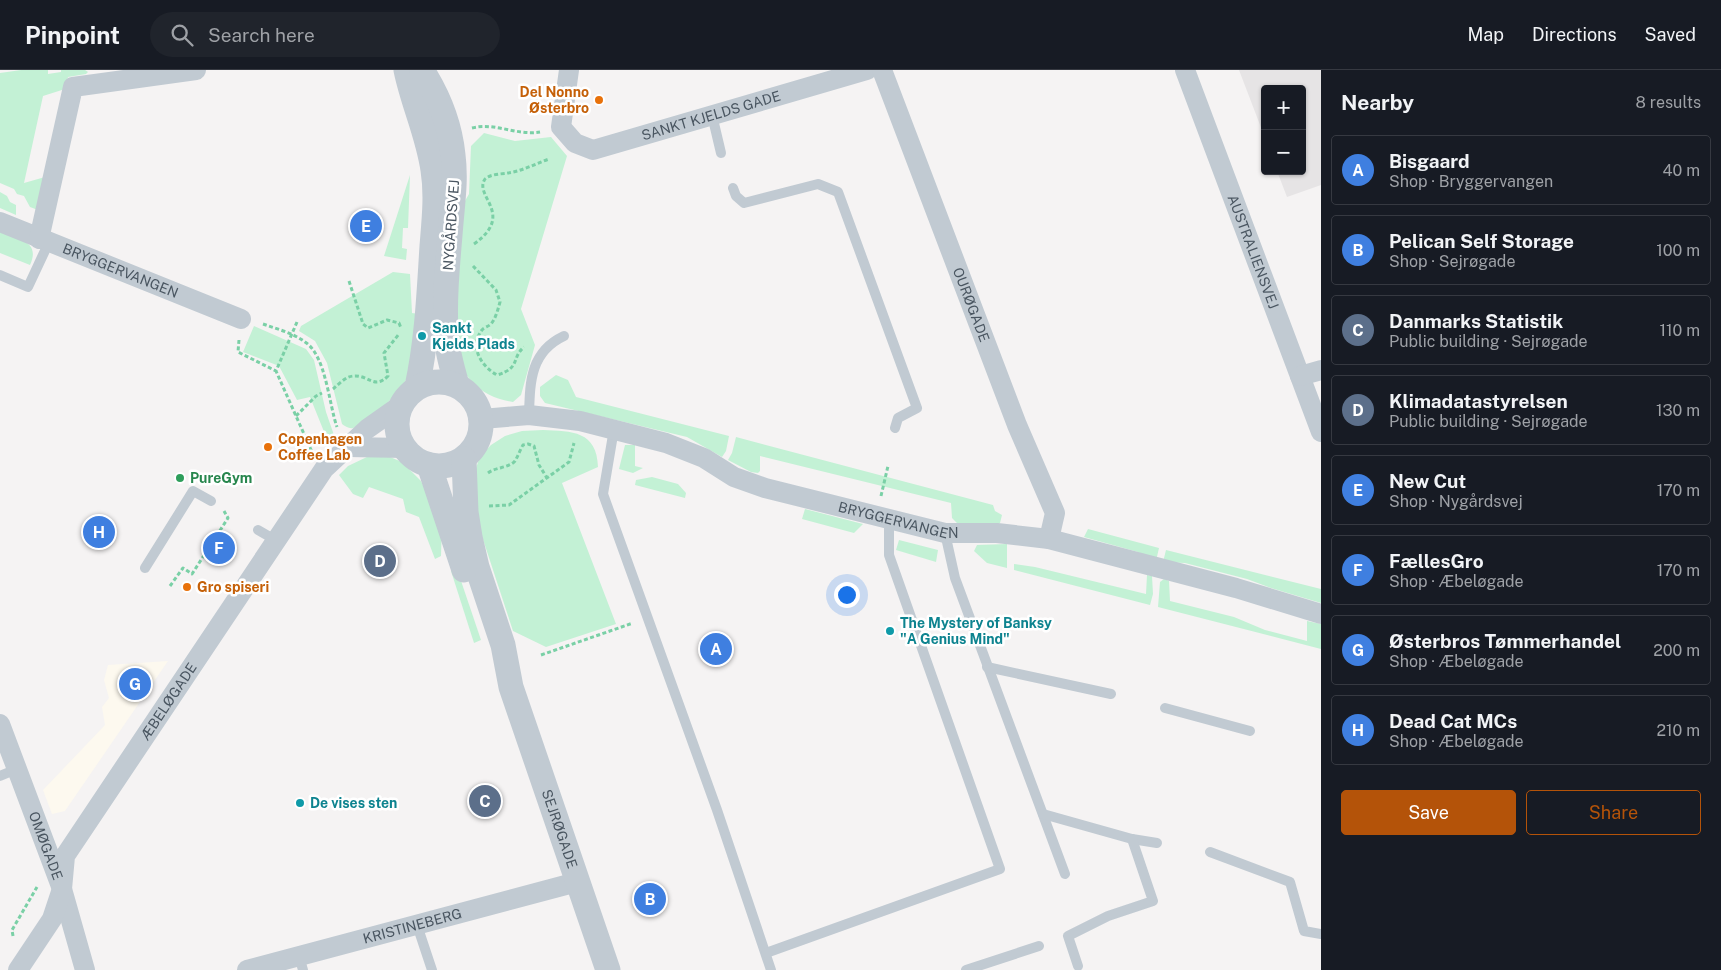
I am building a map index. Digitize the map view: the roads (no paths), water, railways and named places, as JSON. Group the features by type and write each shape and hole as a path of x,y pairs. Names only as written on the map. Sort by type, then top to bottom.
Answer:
{"street":[{"path":"44,241 73,87 196,70"},
{"name":"NYGÅRDSVEJ","path":"406,70 410,91 428,142 435,179 428,312 424,350 409,396"},
{"name":"NYGÅRDSVEJ","path":"422,70 432,84 450,134 453,154 455,182 448,267 446,335 448,354 457,385"},
{"name":"SANKT KJELDS GADE","path":"569,70 561,127 576,142 593,150 867,70"},
{"name":"OURØGADE","path":"882,70 1017,426 1055,513 1049,539"},
{"name":"AUSTRALIENSVEJ","path":"1185,70 1321,432"},
{"name":"BRYGGERVANGEN","path":"0,222 240,319"},
{"path":"1300,376 1321,370"},
{"path":"437,381 457,385 474,399 482,419 478,441 464,459 448,465 430,465 418,460 401,442 398,429 397,421 409,396 437,381"},
{"name":"ÆBELØGADE","path":"18,970 52,919 62,889 64,856 324,469 367,429 409,396"},
{"name":"BRYGGERVANGEN","path":"482,419 529,415 562,418 614,429 666,443 704,458 734,477 765,488 945,533 997,533 1049,539 1236,588 1321,614"},
{"path":"348,447 405,448"},
{"name":"SEJRØGADE","path":"464,459 466,512 477,567 503,645 511,687 608,970"},
{"name":"SEJRØGADE","path":"430,465 491,649 511,687"},
{"name":"OMØGADE","path":"0,724 9,773 62,889 85,970"},
{"name":"KRISTINEBERG","path":"247,970 301,963 417,925 577,882"}],"lane":[{"path":"712,115 722,153"},
{"path":"733,188 736,196 744,203 818,184 838,192 917,408 898,418 895,428"},
{"path":"0,275 28,287 44,241"},
{"path":"529,415 530,390 534,369 541,353 554,340 564,336"},
{"path":"614,429 603,494 717,810 771,970"},
{"path":"145,568 193,491 210,501"},
{"path":"766,953 1000,869 889,555 883,517"},
{"path":"258,530 277,541"},
{"path":"945,533 955,578 1064,874"},
{"path":"988,667 1111,694"},
{"path":"1165,708 1250,731"},
{"path":"1043,814 1132,839 1157,843"},
{"path":"1078,966 1068,936 1108,916 1153,901 1132,839"},
{"path":"1210,852 1290,882 1304,931 1321,934"},
{"path":"417,925 432,970"},
{"path":"966,970 1039,946"}],"place":[{"name":"Del Nonno Østerbro","path":"599,100"},
{"name":"New Cut","path":"366,226"},
{"name":"Sankt Kjelds Plads","path":"422,336"},
{"name":"Copenhagen Coffee Lab","path":"268,447"},
{"name":"PureGym","path":"180,478"},
{"name":"Dead Cat MCs","path":"99,532"},
{"name":"FællesGro","path":"219,548"},
{"name":"Klimadatastyrelsen","path":"380,561"},
{"name":"Gro spiseri","path":"187,587"},
{"name":"The Mystery of Banksy \"A Genius Mind\"","path":"890,631"},
{"name":"Bisgaard","path":"716,649"},
{"name":"Østerbros Tømmerhandel","path":"135,684"},
{"name":"Danmarks Statistik","path":"485,801"},
{"name":"De vises sten","path":"300,803"},
{"name":"Pelican Self Storage","path":"650,899"}]}
